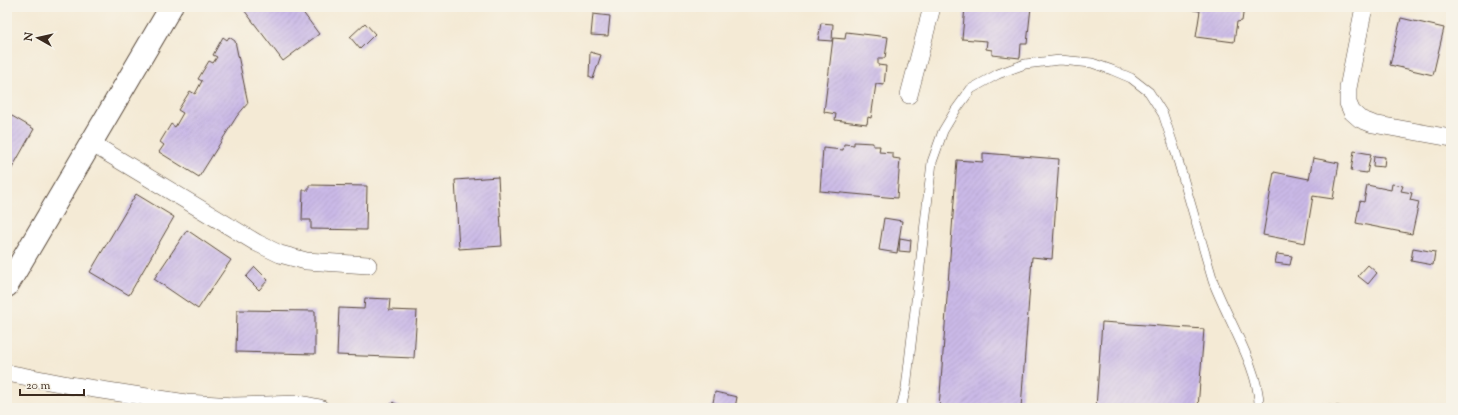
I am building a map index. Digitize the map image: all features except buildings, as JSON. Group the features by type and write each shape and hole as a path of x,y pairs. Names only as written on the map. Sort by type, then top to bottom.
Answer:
{"street":[{"path":"7,286 171,7"},
{"path":"909,95 932,7"},
{"path":"1364,7 1348,88 1348,103 1352,112 1360,119 1373,124 1451,138"},
{"path":"91,143 256,243 280,254 306,261 368,265"},
{"path":"7,373 69,386 186,403 234,406 300,404 320,408"}],"lane":[{"path":"901,408 906,388 932,162 942,131 971,89 998,74 1024,64 1060,60 1092,63 1131,78 1149,92 1163,114 1175,150 1212,281 1249,361 1256,380 1259,408"}]}
